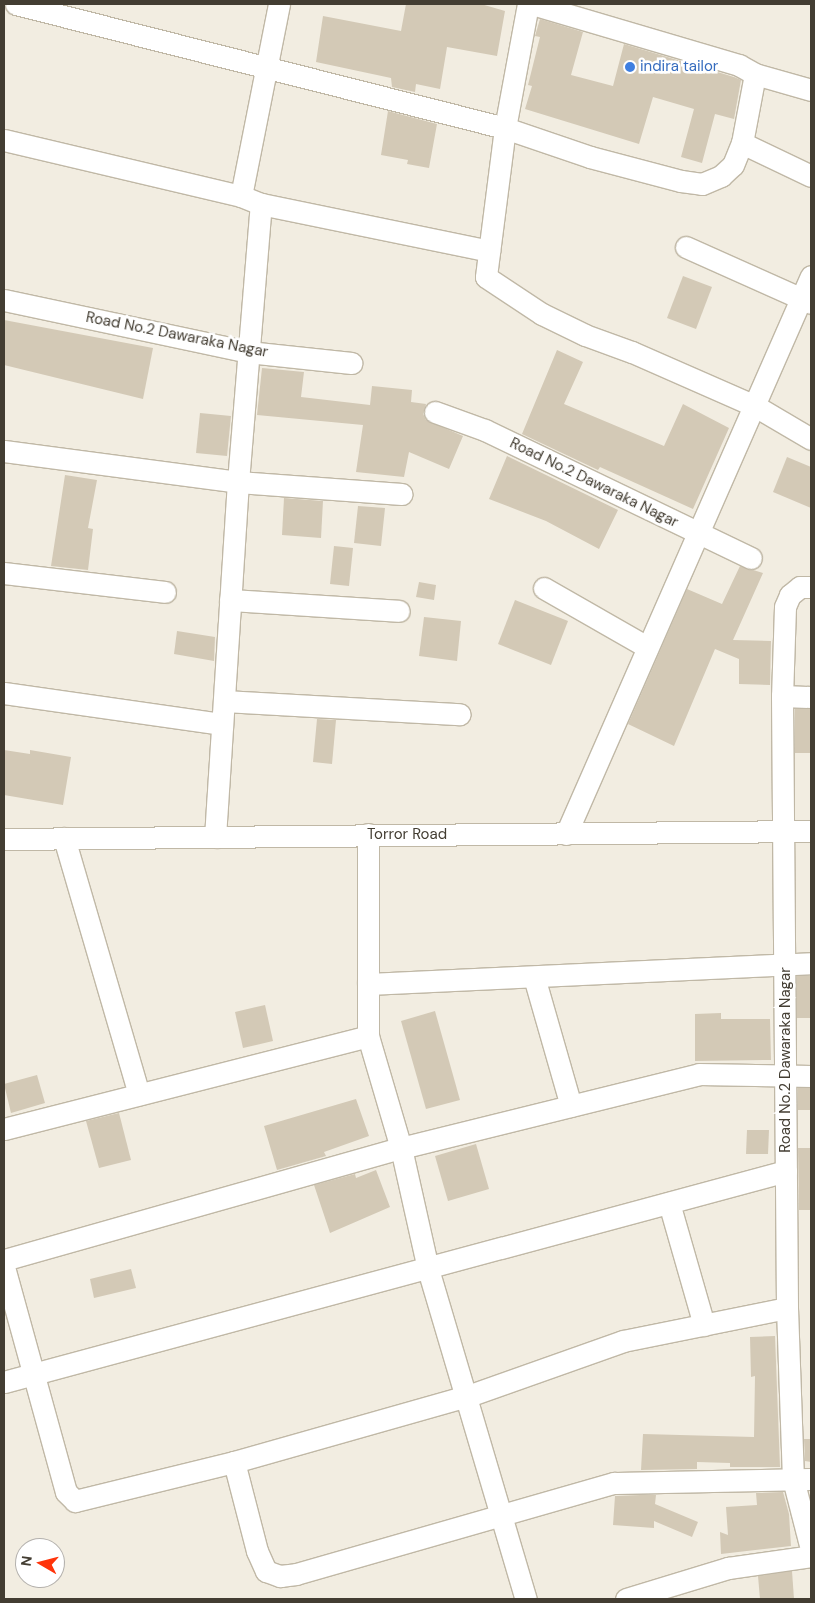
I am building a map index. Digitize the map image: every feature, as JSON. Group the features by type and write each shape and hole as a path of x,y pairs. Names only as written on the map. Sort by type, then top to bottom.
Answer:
{"street":[{"path":"16,4 505,128 590,157 702,184 721,176 732,165 742,143 755,74"},
{"path":"241,196 279,4"},
{"path":"811,90 755,74 739,65 530,4 505,128 486,277 542,314 584,335 632,352 755,406 811,439"},
{"path":"4,140 241,196 261,204 489,251"},
{"path":"742,143 811,176"},
{"path":"215,837 238,482 261,204"},
{"path":"686,247 807,301"},
{"path":"566,834 696,533 755,406 807,301 811,276"},
{"name":"Road No.2 Dawaraka Nagar","path":"4,300 248,352 351,363"},
{"name":"Road No.2 Dawaraka Nagar","path":"435,412 485,430 751,558"},
{"path":"4,451 238,482 402,494"},
{"path":"4,573 165,592"},
{"name":"Road No.2 Dawaraka Nagar","path":"811,587 800,587 790,595 785,607 782,696 785,831 787,1308 802,1479 811,1549"},
{"path":"544,588 647,647"},
{"path":"230,600 399,611"},
{"path":"4,693 221,724"},
{"path":"782,696 811,697"},
{"path":"224,701 460,714"},
{"name":"Torror Road","path":"4,839 811,831"},
{"path":"368,834 368,1036 401,1148 428,1269 468,1396 501,1517 526,1599"},
{"path":"64,838 140,1094"},
{"path":"368,984 811,963"},
{"path":"534,977 570,1106"},
{"path":"4,1129 368,1036"},
{"path":"4,1260 401,1148 699,1074 811,1076"},
{"path":"4,1382 786,1171"},
{"path":"669,1203 704,1325"},
{"path":"4,1267 66,1492 75,1501 234,1462 468,1396 623,1341 787,1308"},
{"path":"234,1462 257,1551 266,1571 280,1576 501,1517 614,1483 802,1479"},
{"path":"626,1599 728,1568 811,1556"}],"building":[{"path":"406,4 481,4 505,11 497,56 447,47 440,89 416,84 415,92 392,87 391,78 316,62 323,16 401,31"},
{"path":"540,19 583,32 571,75 613,86 624,44 741,80 734,119 715,114 702,163 681,157 694,109 653,97 639,144 525,109 532,86 528,85 540,37 535,36"},
{"path":"388,111 437,124 429,168 407,164 408,160 381,155"},
{"path":"683,276 712,287 696,329 667,318"},
{"path":"4,320 153,348 143,399 4,365"},
{"path":"557,350 583,362 564,404 664,446 683,404 729,428 693,509 600,467 598,470 522,434"},
{"path":"262,368 304,372 301,397 370,405 372,386 412,390 411,402 426,404 423,414 426,420 463,436 449,469 409,452 404,477 356,472 363,425 257,415"},
{"path":"200,413 231,416 227,456 196,453"},
{"path":"507,456 618,510 599,549 546,521 489,499"},
{"path":"787,457 811,467 811,508 773,492"},
{"path":"65,475 97,480 88,528 93,529 88,570 51,566"},
{"path":"284,498 323,501 321,538 282,535"},
{"path":"358,506 385,508 381,546 354,543"},
{"path":"334,546 353,548 349,586 330,584"},
{"path":"740,566 763,573 733,640 771,641 770,685 739,684 739,659 715,649 674,746 628,724 687,589 722,604"},
{"path":"419,582 436,585 434,600 416,597"},
{"path":"515,600 568,621 551,665 498,644"},
{"path":"424,617 461,621 457,661 419,656"},
{"path":"177,631 215,637 214,661 174,654"},
{"path":"795,709 811,709 811,753 795,753"},
{"path":"317,719 336,720 332,764 313,762"},
{"path":"4,750 30,754 30,750 71,757 63,805 4,795"},
{"path":"797,976 811,976 811,1018 797,1018"},
{"path":"265,1005 273,1041 243,1048 235,1012"},
{"path":"435,1011 460,1100 426,1109 401,1021"},
{"path":"721,1013 721,1019 770,1019 771,1060 695,1061 695,1014"},
{"path":"37,1075 45,1103 11,1113 4,1084"},
{"path":"798,1088 811,1088 811,1110 798,1110"},
{"path":"356,1099 369,1136 324,1152 326,1156 277,1170 264,1126"},
{"path":"119,1113 131,1160 99,1168 86,1121"},
{"path":"747,1130 769,1130 768,1154 746,1154"},
{"path":"476,1144 489,1189 448,1201 435,1156"},
{"path":"798,1148 811,1148 811,1210 799,1210"},
{"path":"376,1170 390,1207 330,1233 314,1185 355,1174 356,1178"},
{"path":"131,1269 136,1288 94,1298 90,1279"},
{"path":"775,1336 780,1467 730,1467 730,1463 697,1462 697,1469 641,1470 643,1434 754,1437 755,1376 751,1377 750,1337"},
{"path":"804,1439 811,1439 811,1462 805,1461"},
{"path":"783,1492 789,1514 791,1546 721,1554 720,1532 728,1535 726,1507 757,1505 756,1493"},
{"path":"656,1495 655,1504 698,1522 692,1537 654,1521 654,1528 613,1525 615,1496"},
{"path":"792,1571 794,1599 760,1599 758,1576"}],"place":[{"name":"indira tailor","path":"630,67"}]}
